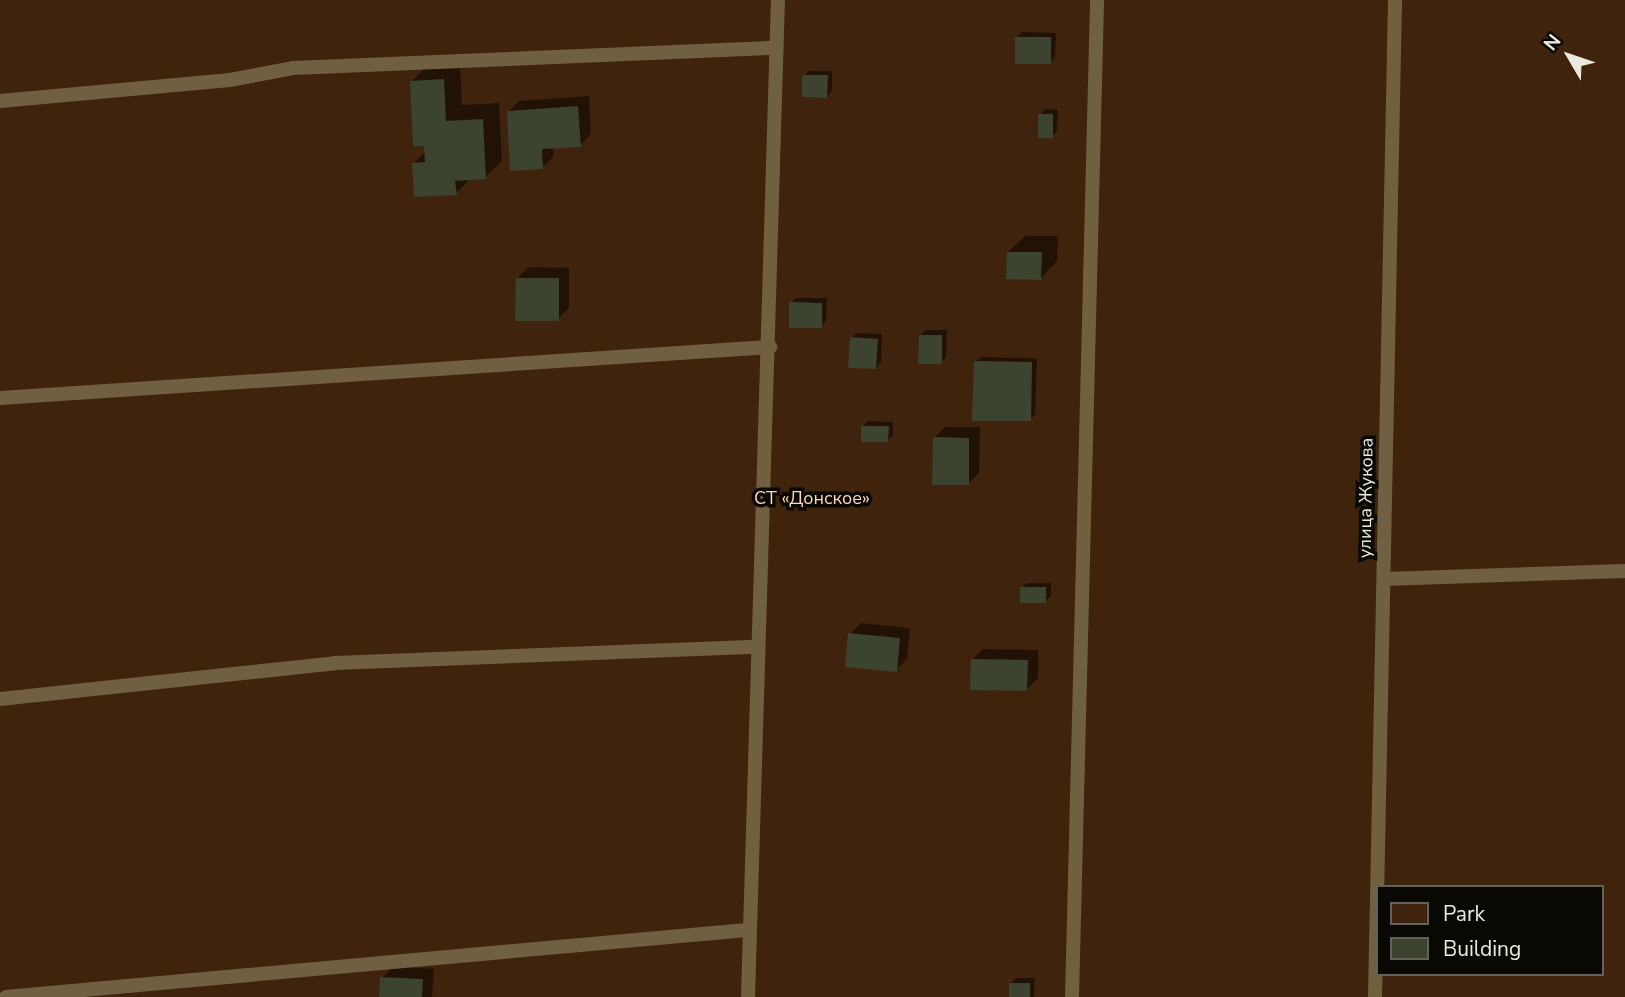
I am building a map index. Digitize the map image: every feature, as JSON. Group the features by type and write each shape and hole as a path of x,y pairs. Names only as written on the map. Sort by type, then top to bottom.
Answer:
{"lane":[{"path":"748,997 747,930 770,347 778,0"},
{"path":"1072,997 1097,0"},
{"name":"улица Жукова","path":"1377,885 1395,0"},
{"path":"0,101 230,79 293,68 777,48"},
{"path":"0,398 770,347"},
{"path":"1384,579 1625,571"},
{"path":"0,699 335,663 757,648"},
{"path":"6,997 747,930"},
{"name":"улица Жукова","path":"1375,997 1376,951"}],"green space":[{"name":"СТ «Донское»","path":"0,0 1625,0 1625,997 0,997"}],"building":[{"path":"1015,37 1051,37 1051,64 1015,64"},
{"path":"802,75 828,75 827,98 802,97"},
{"path":"444,79 446,121 483,119 486,179 455,181 457,195 414,197 412,163 425,162 424,146 413,146 410,81"},
{"path":"578,106 581,147 542,149 543,169 510,171 507,111"},
{"path":"1038,114 1053,114 1053,138 1038,138"},
{"path":"1007,252 1042,252 1041,280 1006,279"},
{"path":"516,278 559,278 559,321 515,321"},
{"path":"789,302 822,303 822,328 789,328"},
{"path":"919,335 942,335 942,364 918,364"},
{"path":"850,337 878,339 876,369 848,368"},
{"path":"974,361 1032,362 1031,421 972,421"},
{"path":"861,426 889,426 888,442 861,442"},
{"path":"933,437 969,438 969,485 932,485"},
{"path":"1020,587 1046,587 1046,603 1020,603"},
{"path":"848,633 900,638 897,672 845,667"},
{"path":"971,659 1028,660 1027,691 970,690"},
{"path":"380,977 423,979 422,997 379,997"},
{"path":"1009,983 1030,983 1030,997 1009,997"}]}
